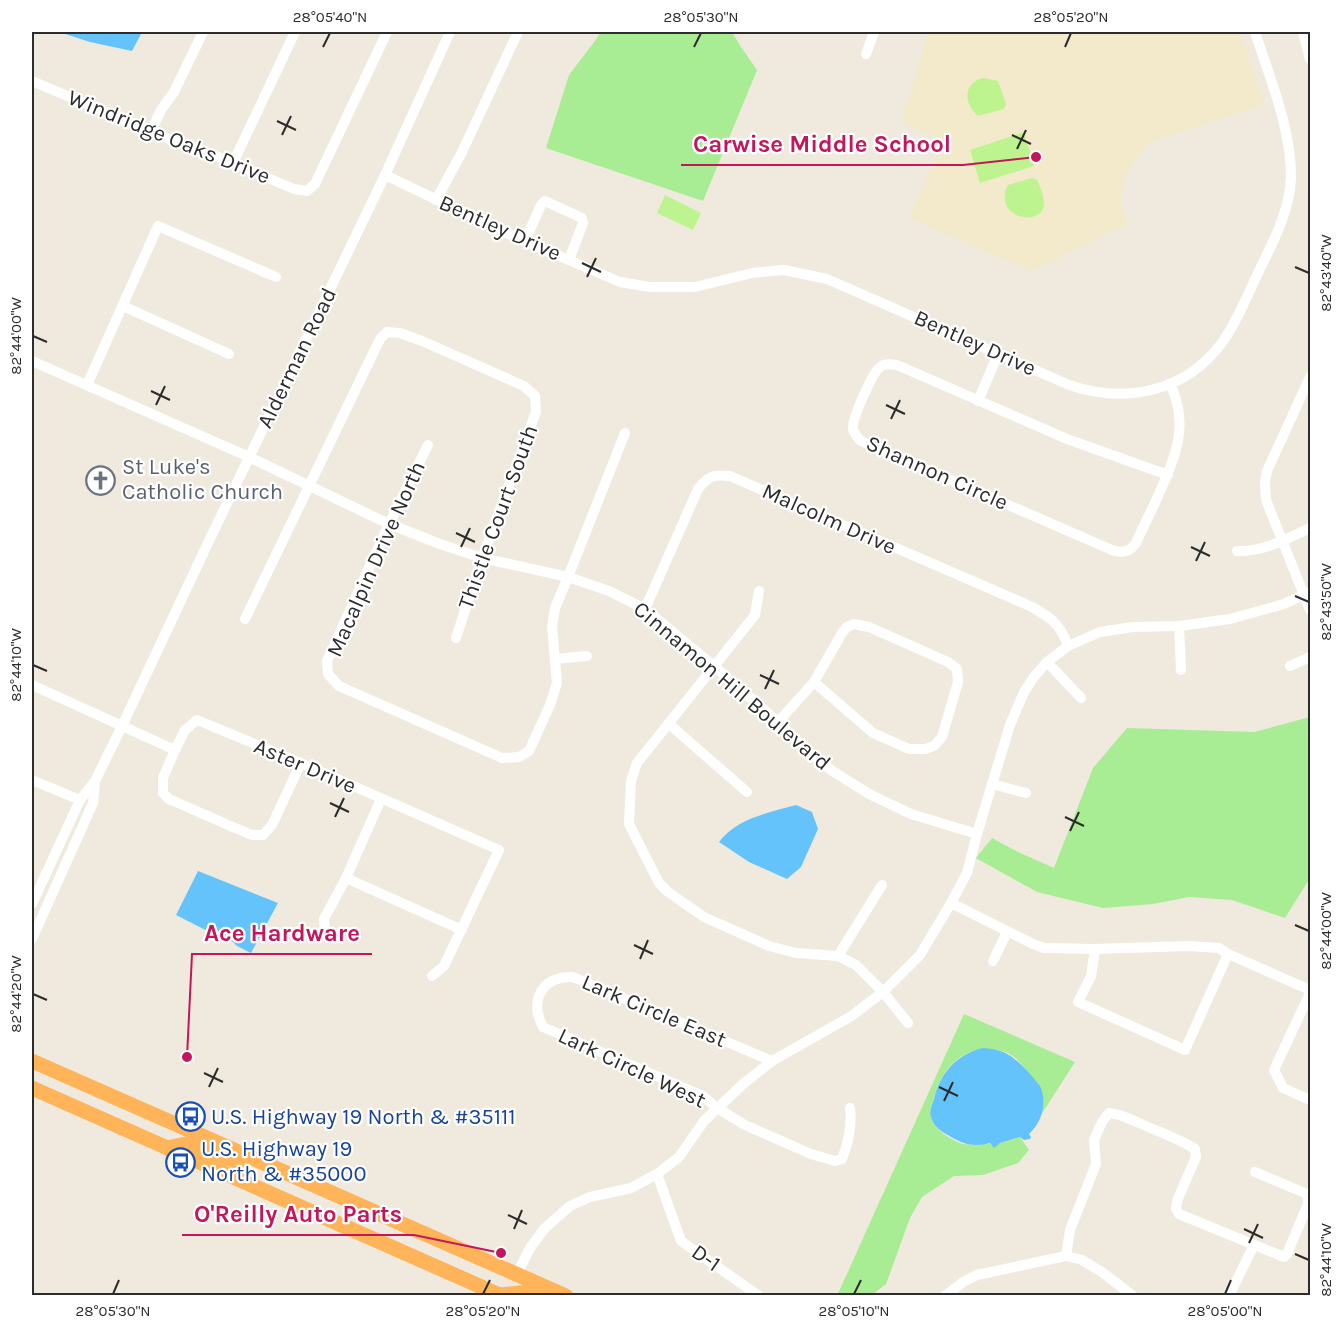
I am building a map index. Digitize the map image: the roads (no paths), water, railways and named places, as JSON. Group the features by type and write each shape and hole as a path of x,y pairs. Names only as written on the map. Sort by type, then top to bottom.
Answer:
{"highway":[{"path":"32,1061 566,1296"},
{"path":"32,1088 501,1295 529,1292 536,1296"},
{"path":"168,1148 192,1145 228,1158 338,1206 370,1210"}],"street":[{"path":"151,131 161,110 174,92 203,32"},
{"path":"233,163 295,32"},
{"name":"Windridge Oaks Drive","path":"32,81 186,146 294,189 307,191 315,184 387,32"},
{"name":"Alderman Road","path":"32,904 80,800 95,781 122,726 385,175 450,32"},
{"path":"436,200 462,152 518,32"},
{"path":"866,54 874,32"},
{"name":"Bentley Drive","path":"385,175 525,241 620,282 650,287 695,287 752,273 784,270 830,280 1069,385 1098,393 1137,393 1180,379 1202,364 1215,351 1234,324 1280,227 1291,180 1290,154 1284,121 1255,32"},
{"path":"1303,32 1311,59"},
{"path":"525,241 545,201 582,218 583,223 569,260"},
{"path":"87,385 158,226 276,277"},
{"path":"123,306 229,354"},
{"name":"Thistle Court South","path":"309,486 380,339 387,332 399,333 422,341 524,386 535,396 536,412 482,558 456,638"},
{"path":"978,401 998,354"},
{"name":"Cinnamon Hill Boulevard","path":"32,361 249,457 389,524 482,558 568,577 609,591 645,609 714,666 831,770 869,794 911,814 977,834"},
{"name":"Shannon Circle","path":"1168,475 1067,439 897,365 886,364 875,372 854,418 853,427 856,436 861,441 1117,552 1125,552 1134,546 1168,475 1175,455 1179,431 1178,407 1170,384"},
{"path":"1311,377 1267,471 1265,481 1266,500 1282,541 1308,593 1311,610"},
{"path":"587,656 555,659 552,627 555,608 625,433"},
{"name":"Macalpin Drive North","path":"428,445 389,524 327,661 328,674 339,686 502,758 519,757 529,751 550,705 557,683 555,659"},
{"name":"Malcolm Drive","path":"645,609 698,489 705,480 718,474 730,476 1029,606 1049,617 1063,632 1068,646"},
{"path":"245,619 309,486"},
{"path":"1237,551 1250,552 1311,528"},
{"path":"759,591 755,615 637,763 629,794 629,824 659,883 668,892 704,917 769,946 796,952 838,956 856,965 908,1023"},
{"path":"517,1274 530,1248 545,1228 570,1206 590,1197 631,1188 657,1174 679,1157 704,1121 743,1084 772,1061 850,1017 883,993 920,955 967,873 1017,706 1034,677 1047,662 1068,646 1084,638 1114,629 1205,623 1258,612 1308,593"},
{"path":"778,722 814,682 842,633 854,624 869,627 948,662 957,669 958,682 942,737 933,746 925,749 909,749 873,733 814,682"},
{"path":"1179,626 1182,670"},
{"path":"1290,666 1311,657"},
{"path":"1047,662 1081,698"},
{"path":"32,685 175,750 163,778 163,794 169,799 252,835 263,835 272,825 301,763"},
{"name":"Aster Drive","path":"175,750 185,730 197,720 499,850 462,930"},
{"path":"669,724 747,792"},
{"path":"32,780 80,800"},
{"name":"Alderman Road","path":"32,939 93,803 95,781"},
{"path":"992,784 1026,793"},
{"path":"325,932 324,919 346,878 381,799"},
{"path":"346,878 462,930 444,966 432,975"},
{"path":"838,956 882,885"},
{"path":"951,903 1044,948 1189,946 1219,948 1311,992 1274,1070 1283,1088 1311,1100"},
{"path":"993,961 1007,932"},
{"path":"1095,949 1091,976 1078,1002 1185,1050 1228,954"},
{"name":"Lark Circle East","path":"539,995 552,981 562,976 573,976 772,1061"},
{"name":"Lark Circle West","path":"539,995 536,1004 538,1017 543,1026 703,1096 717,1108"},
{"path":"717,1108 745,1125 811,1154 835,1161 842,1159 846,1148 851,1117 850,1108"},
{"path":"1066,1256 1070,1230 1096,1164 1095,1140 1102,1122 1109,1113 1169,1136 1195,1149 1196,1157 1177,1201 1176,1209 1179,1214 1284,1257 1308,1204 1308,1198 1305,1193 1255,1172"},
{"name":"D-1","path":"657,1174 681,1241 759,1296"},
{"path":"1229,1296 1254,1245"},
{"path":"945,1296 963,1282 977,1275 1066,1256 1082,1260 1133,1296"}],"water":[{"path":"59,32 142,32 132,51 90,42"},
{"path":"796,805 812,812 818,829 801,867 787,879 749,862 719,842 726,834 744,822"},
{"path":"198,871 278,903 251,953 232,941 229,942 176,915"},
{"path":"983,1048 999,1050 1016,1060 1040,1086 1043,1099 1042,1112 1037,1124 1029,1134 1030,1139 1024,1140 1020,1137 1000,1143 994,1148 990,1143 972,1145 951,1137 933,1122 930,1115 931,1108 945,1073 965,1055"}],"place":[{"name":"Carwise Middle School","path":"1036,157"},
{"name":"St Luke's Catholic Church","path":"101,480"},
{"name":"Ace Hardware","path":"187,1057"},
{"name":"U.S. Highway 19 North & #35111","path":"190,1117"},
{"name":"U.S. Highway 19 North & #35000","path":"180,1162"},
{"name":"O'Reilly Auto Parts","path":"501,1253"}]}
